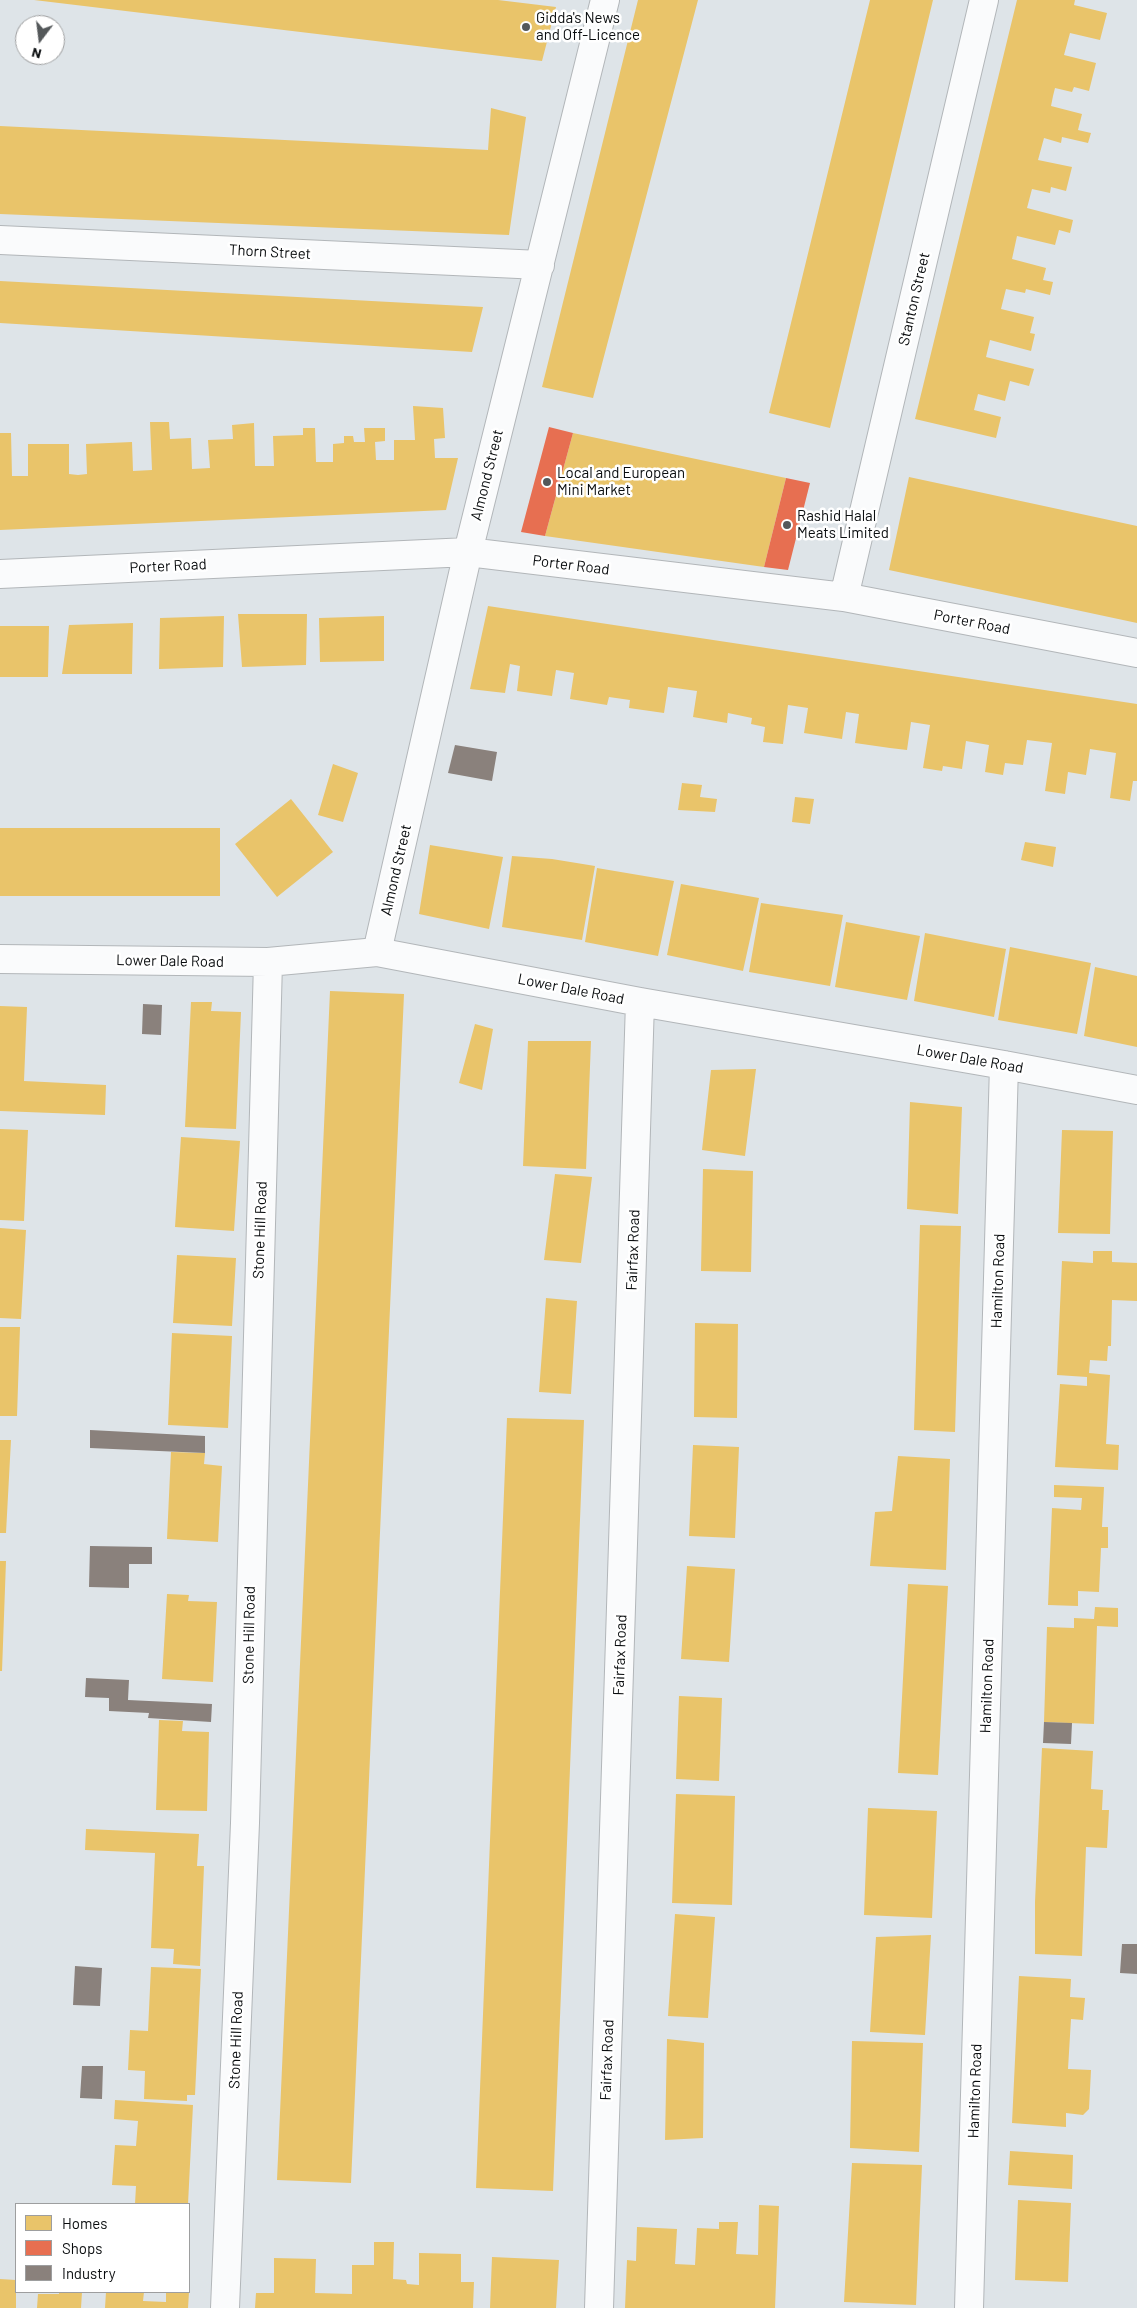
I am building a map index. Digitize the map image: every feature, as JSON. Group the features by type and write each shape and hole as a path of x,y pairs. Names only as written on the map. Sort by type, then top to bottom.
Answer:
{"street":[{"name":"Almond Street","path":"377,952 468,552 605,0"},
{"name":"Stanton Street","path":"844,597 984,0"},
{"name":"Thorn Street","path":"0,240 540,264"},
{"name":"Porter Road","path":"0,574 468,552 844,597 1137,653"},
{"name":"Lower Dale Road","path":"0,959 268,962 377,952 640,1002 1004,1064 1137,1090"},
{"name":"Stone Hill Road","path":"225,2308 244,1823 268,962"},
{"name":"Fairfax Road","path":"599,2308 640,1002"},
{"name":"Hamilton Road","path":"969,2308 1004,1064"}],"building: Homes":[{"path":"34,0 498,0 556,7 542,61"},
{"path":"638,0 698,0 593,398 542,387"},
{"path":"870,0 933,0 830,428 769,413"},
{"path":"1017,0 1075,0 1074,5 1107,13 1100,40 1070,33 1064,55 1096,63 1089,91 1074,87 1072,92 1055,88 1051,106 1082,114 1078,130 1091,133 1088,143 1062,137 1061,143 1044,138 1038,160 1072,167 1066,191 1051,187 1050,193 1032,189 1027,208 1073,220 1070,233 1059,230 1055,245 1017,236 1012,259 1046,268 1043,280 1053,282 1050,295 1026,289 1025,293 1006,289 1001,309 1034,317 1030,333 1035,334 1031,351 990,340 986,357 1034,369 1029,386 1010,381 1005,401 978,394 974,410 1001,417 996,438 915,419"},
{"path":"491,108 526,117 509,235 0,214 0,126 488,150"},
{"path":"0,281 483,307 472,352 0,323"},
{"path":"413,406 443,408 445,438 434,439 435,458 458,458 446,510 0,530 0,433 11,433 12,476 28,476 28,444 69,444 69,474 78,475 87,474 86,444 132,442 133,471 152,470 150,422 169,422 170,439 191,438 192,469 210,468 208,440 233,439 232,425 254,423 255,466 274,466 273,436 303,435 303,428 315,428 316,462 333,462 333,444 344,443 344,436 353,436 354,442 365,442 364,428 385,428 385,441 375,442 376,460 394,460 394,440 415,440"},
{"path":"573,433 786,478 764,567 545,536"},
{"path":"909,477 1137,526 1137,623 889,570"},
{"path":"488,606 1137,704 1137,781 1133,781 1130,801 1110,798 1116,753 1090,749 1086,775 1068,772 1065,794 1045,791 1052,743 1027,740 1023,765 1005,763 1003,775 985,772 989,745 966,741 962,769 943,766 942,771 923,768 930,725 911,722 907,750 890,748 855,743 859,714 846,712 842,739 804,733 808,708 788,705 783,744 763,742 765,727 751,724 752,718 728,713 727,723 693,717 697,691 668,687 664,713 629,708 630,700 609,697 607,705 570,699 574,673 556,670 552,696 517,691 520,666 510,664 505,693 470,689"},
{"path":"238,614 307,614 306,665 242,667"},
{"path":"224,616 223,667 159,669 160,618"},
{"path":"384,616 384,661 320,662 319,618"},
{"path":"133,623 132,674 62,674 69,625"},
{"path":"0,626 49,626 48,677 0,677"},
{"path":"333,764 358,773 343,822 318,815"},
{"path":"682,783 702,785 700,797 717,799 715,812 678,810"},
{"path":"795,797 814,799 810,824 792,822"},
{"path":"291,799 333,852 277,897 235,844"},
{"path":"0,828 220,828 220,896 0,896"},
{"path":"1025,842 1056,847 1053,867 1021,860"},
{"path":"430,845 503,857 489,929 419,914"},
{"path":"512,856 552,859 595,866 582,940 502,927"},
{"path":"597,868 674,881 658,956 585,942"},
{"path":"681,884 759,898 743,971 667,955"},
{"path":"761,903 843,915 830,986 749,972"},
{"path":"846,922 920,936 907,1000 835,987"},
{"path":"925,933 1006,949 994,1017 914,1001"},
{"path":"1010,947 1091,963 1077,1034 998,1020"},
{"path":"1095,967 1137,976 1137,1047 1084,1036"},
{"path":"330,991 404,994 351,2183 277,2180"},
{"path":"191,1002 212,1002 211,1011 241,1012 236,1129 185,1127"},
{"path":"0,1006 27,1007 24,1081 106,1085 105,1115 0,1111"},
{"path":"475,1024 493,1029 482,1090 459,1083"},
{"path":"528,1041 591,1041 586,1169 523,1166"},
{"path":"756,1069 745,1156 702,1150 711,1070"},
{"path":"910,1102 962,1107 958,1214 907,1209"},
{"path":"0,1129 28,1130 24,1221 0,1220"},
{"path":"1062,1130 1113,1131 1110,1234 1058,1233"},
{"path":"181,1137 240,1141 234,1231 175,1227"},
{"path":"703,1169 753,1171 751,1272 701,1271"},
{"path":"555,1174 592,1177 581,1263 544,1260"},
{"path":"920,1225 961,1226 955,1432 914,1430"},
{"path":"0,1228 26,1230 21,1319 0,1318"},
{"path":"1093,1251 1112,1251 1112,1262 1137,1263 1137,1301 1112,1300 1111,1346 1108,1346 1107,1361 1090,1360 1089,1373 1110,1375 1106,1444 1119,1445 1118,1470 1055,1467 1060,1384 1087,1386 1087,1377 1057,1375 1062,1261 1093,1263"},
{"path":"177,1255 236,1258 232,1326 173,1323"},
{"path":"546,1298 577,1301 571,1394 539,1392"},
{"path":"695,1323 738,1324 737,1418 694,1417"},
{"path":"0,1327 20,1327 17,1416 0,1416"},
{"path":"172,1333 232,1336 228,1428 168,1425"},
{"path":"507,1418 584,1420 553,2191 476,2188"},
{"path":"0,1440 11,1440 6,1533 0,1533"},
{"path":"693,1445 739,1447 735,1538 689,1536"},
{"path":"171,1452 205,1453 204,1464 222,1466 218,1542 167,1539"},
{"path":"898,1456 950,1459 946,1570 870,1566 875,1512 892,1511"},
{"path":"1054,1485 1104,1487 1102,1527 1108,1527 1108,1548 1101,1548 1099,1592 1078,1591 1078,1606 1048,1605 1052,1508 1081,1510 1082,1498 1054,1497"},
{"path":"0,1561 6,1561 2,1671 0,1671"},
{"path":"687,1566 735,1569 729,1662 681,1659"},
{"path":"908,1584 948,1586 938,1775 898,1773"},
{"path":"167,1594 189,1595 188,1601 217,1602 213,1682 162,1679"},
{"path":"1095,1607 1118,1608 1118,1627 1097,1626 1094,1724 1044,1722 1047,1627 1074,1628 1074,1618 1094,1619"},
{"path":"679,1696 722,1698 719,1781 676,1779"},
{"path":"159,1720 183,1721 182,1731 209,1732 207,1811 156,1810"},
{"path":"1042,1748 1093,1751 1091,1789 1103,1790 1102,1810 1109,1810 1107,1848 1086,1847 1082,1956 1035,1954 1035,1902"},
{"path":"676,1794 735,1796 732,1905 672,1903"},
{"path":"868,1808 937,1811 932,1918 864,1915"},
{"path":"86,1829 199,1834 197,1866 204,1866 200,1966 173,1964 174,1949 151,1948 155,1853 85,1850"},
{"path":"675,1914 715,1917 708,2018 668,2016"},
{"path":"931,1935 925,2035 870,2032 876,1937"},
{"path":"151,1967 201,1969 195,2095 187,2095 187,2101 144,2099 145,2071 128,2070 130,2030 148,2031"},
{"path":"1019,1976 1071,1979 1070,1997 1085,1998 1083,2020 1071,2019 1068,2069 1091,2070 1089,2109 1083,2115 1066,2113 1066,2127 1012,2123"},
{"path":"667,2039 704,2043 703,2138 665,2140"},
{"path":"852,2041 923,2043 919,2152 850,2148"},
{"path":"115,2100 193,2105 188,2203 135,2203 136,2186 112,2185 115,2145 136,2146 138,2121 114,2119"},
{"path":"1010,2151 1073,2155 1072,2189 1008,2185"},
{"path":"852,2163 922,2165 916,2305 844,2302"},
{"path":"1018,2200 1071,2203 1068,2282 1015,2280"},
{"path":"759,2205 779,2206 775,2308 625,2308 627,2260 636,2261 637,2227 677,2229 675,2264 695,2265 697,2228 719,2229 719,2222 738,2222 736,2254 758,2255"},
{"path":"374,2242 394,2242 393,2279 406,2280 407,2284 419,2285 419,2253 461,2254 461,2282 474,2282 473,2308 255,2308 256,2293 274,2293 274,2258 316,2259 315,2293 352,2294 352,2265 374,2265"},
{"path":"492,2257 559,2260 556,2308 490,2308"},
{"path":"0,2279 15,2280 16,2308 0,2308"},
{"path":"82,2293 81,2308 37,2308 38,2294"},
{"path":"106,2293 144,2293 143,2301 166,2302 166,2293 189,2293 188,2308 105,2308"}],"building: Shops":[{"name":"Local and European Mini Market","path":"549,427 573,433 545,536 521,532"},
{"name":"Rashid Halal Meats Limited","path":"786,478 810,483 788,570 764,567"}],"building: Industry":[{"path":"455,745 497,752 492,781 448,773"},
{"path":"143,1004 162,1005 161,1035 142,1034"},
{"path":"90,1430 205,1436 205,1453 90,1448"},
{"path":"90,1546 152,1547 152,1564 129,1564 129,1588 89,1587"},
{"path":"86,1678 129,1680 128,1700 212,1704 211,1722 148,1718 149,1713 109,1711 109,1698 85,1697"},
{"path":"1044,1722 1072,1723 1071,1744 1043,1743"},
{"path":"1122,1944 1137,1944 1137,1974 1120,1973"},
{"path":"75,1966 102,1968 100,2006 73,2005"},
{"path":"82,2066 103,2066 102,2099 80,2098"}],"place":[{"name":"Gidda's News and Off-Licence","path":"526,27"},
{"name":"Local and European Mini Market","path":"547,482"},
{"name":"Rashid Halal Meats Limited","path":"787,525"}]}
